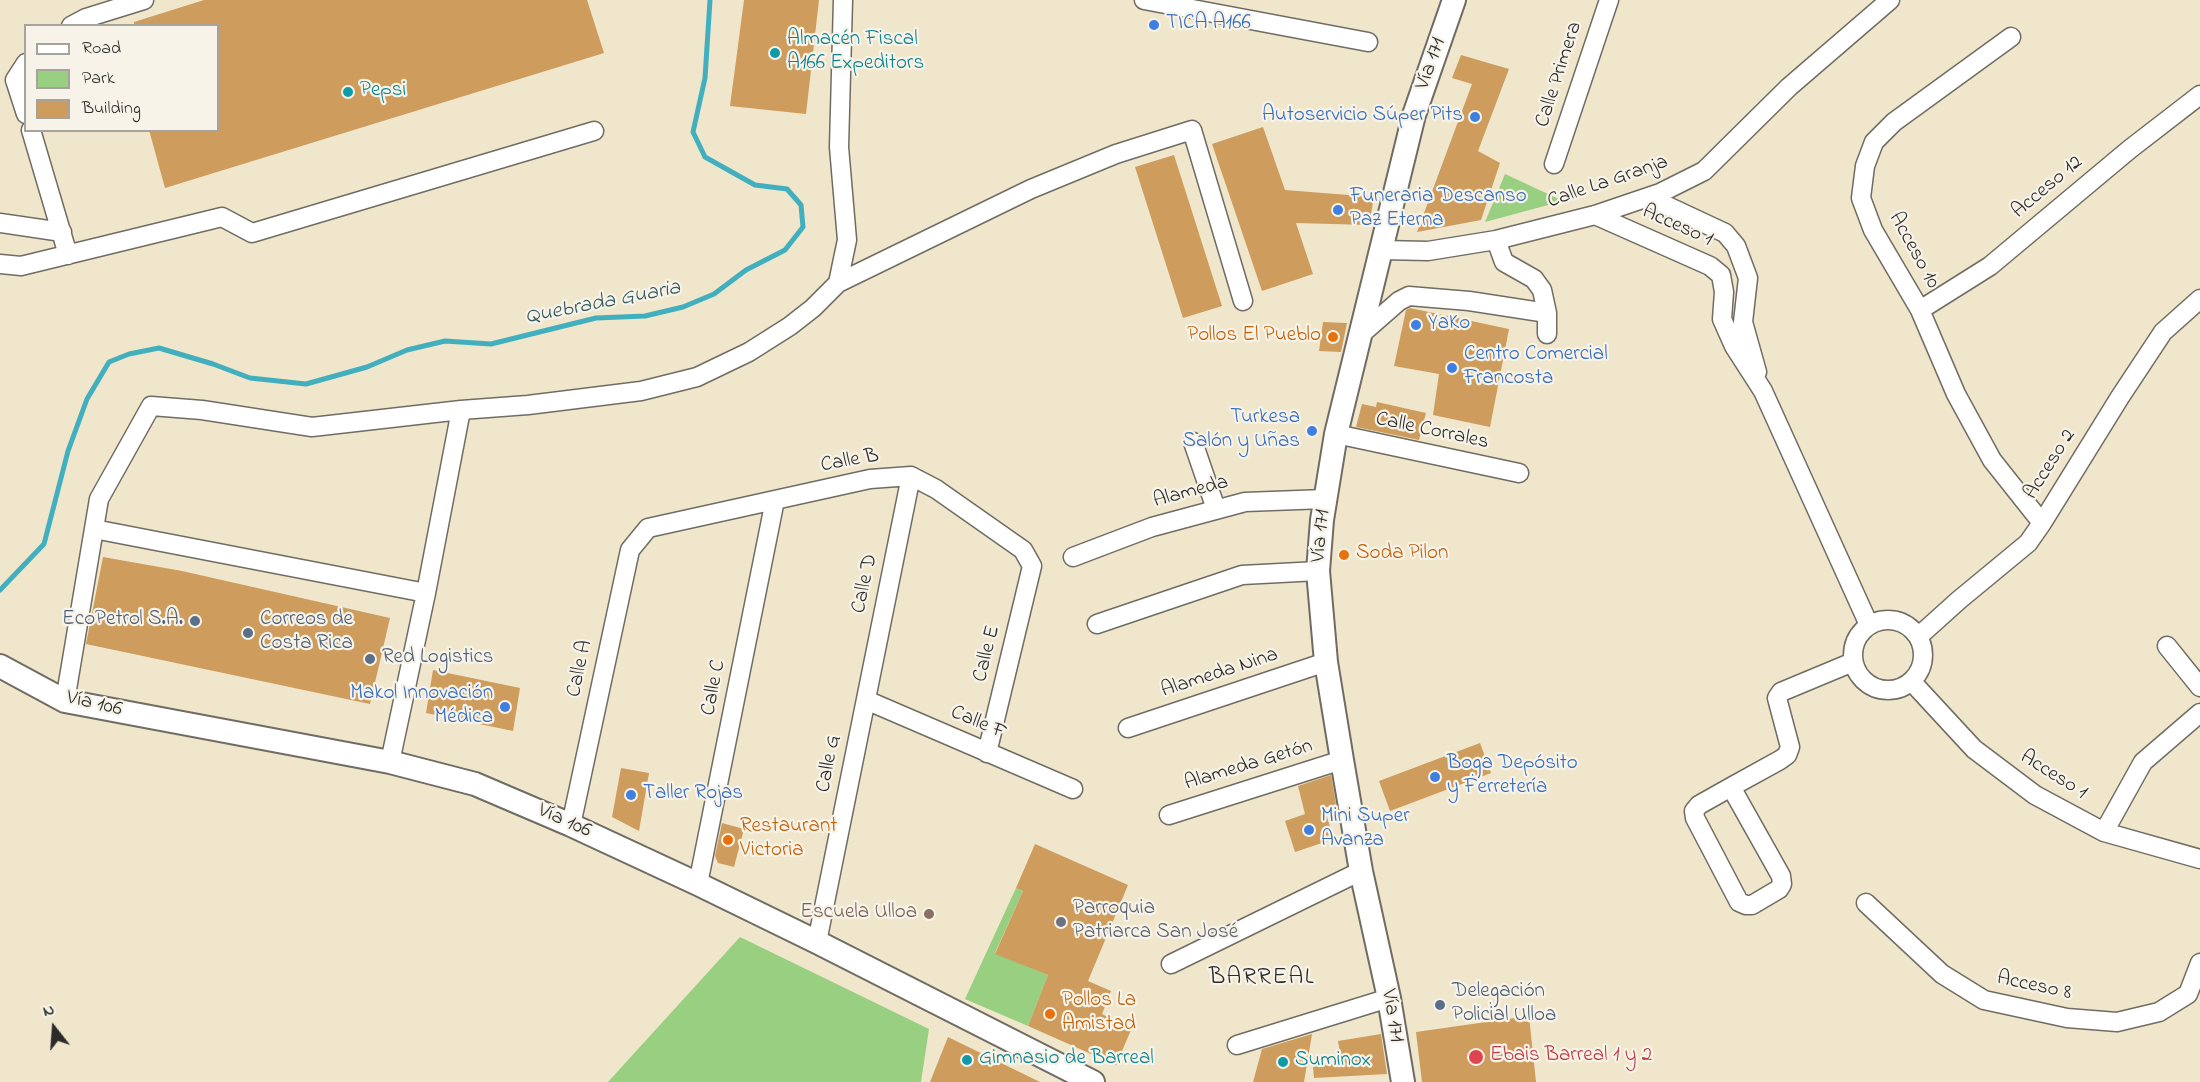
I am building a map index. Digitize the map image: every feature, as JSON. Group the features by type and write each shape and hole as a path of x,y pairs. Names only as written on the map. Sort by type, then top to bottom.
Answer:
{"main road":[{"name":"Vía 171","path":"1402,1082 1389,998 1361,871 1342,760 1326,662 1318,571 1325,499 1336,434 1359,336 1414,115 1454,0"},
{"name":"Vía 106","path":"0,666 65,701 390,762 475,784 571,825 698,884 1089,1081"}],"street":[{"path":"75,24 86,18 144,0"},
{"path":"838,283 847,240 839,147 843,0"},
{"path":"1144,0 1368,42"},
{"name":"Calle Primera","path":"1554,164 1609,0"},
{"name":"Calle La Granja","path":"1382,250 1428,251 1496,240 1595,215 1660,193 1704,171 1790,87 1890,0"},
{"name":"Acceso 10","path":"2011,37 1894,122 1874,142 1865,166 1861,198 1873,230 1920,310 1956,394 1992,460 2042,523"},
{"path":"24,66 15,80 24,108"},
{"name":"Acceso 12","path":"1920,310 1990,266 2130,149 2200,95"},
{"path":"65,701 99,499 151,406 202,410 312,427 641,391 698,377 749,352 790,326 813,308 838,283 1031,189 1116,154 1192,130 1243,301"},
{"path":"0,264 21,266 222,217 252,233 594,131"},
{"path":"32,132 68,255"},
{"name":"Acceso 1","path":"1648,197 1725,233 1736,246 1748,278 1743,322 1763,391 1869,625"},
{"name":"Acceso 1","path":"1595,215 1710,266 1721,275 1724,291 1722,319 1734,346 1763,391"},
{"path":"0,223 62,232"},
{"path":"1496,240 1501,257 1507,266 1538,283 1545,301 1547,334"},
{"path":"1359,336 1399,301 1409,296 1469,301 1547,313"},
{"name":"Acceso 2","path":"1919,636 2028,543 2163,332 2200,299"},
{"path":"390,762 426,593 461,410"},
{"name":"Calle Corrales","path":"1336,434 1519,473"},
{"path":"1192,442 1215,509"},
{"name":"Calle B","path":"648,528 870,478 911,476 936,489 1023,550 1032,566"},
{"name":"Calle D","path":"866,700 911,476"},
{"name":"Alameda","path":"1073,557 1152,527 1245,502 1325,499"},
{"name":"Calle C","path":"698,884 776,500"},
{"name":"Calle A","path":"571,825 630,550 648,528"},
{"path":"94,529 426,593"},
{"name":"Calle E","path":"987,753 1032,566"},
{"path":"1097,624 1242,575 1318,571"},
{"path":"1891,619 1912,628 1919,636 1923,648 1923,660 1920,672 1912,682 1889,691 1877,689 1866,683 1858,674 1852,652 1855,641 1869,625 1880,620 1891,619"},
{"path":"2166,646 2200,687"},
{"name":"Alameda Nina","path":"1128,728 1326,662"},
{"path":"1731,787 1781,876 1782,884 1779,889 1746,905 1739,902 1695,818 1694,811 1698,805 1787,755 1790,747 1777,698 1781,692 1853,662"},
{"name":"Acceso 1","path":"1912,682 1974,749 2035,795 2104,832 2200,859"},
{"name":"Calle F","path":"866,700 1073,789"},
{"name":"Calle G","path":"817,942 866,700"},
{"path":"2104,832 2143,762 2200,712"},
{"name":"Alameda Getón","path":"1169,814 1342,760"},
{"path":"1171,964 1361,871"},
{"name":"Acceso 8","path":"1866,903 1942,974 1984,1000 2067,1018 2117,1022 2160,1012 2188,994 2200,963"},
{"path":"1237,1046 1389,998"}],"green space":[{"path":"1505,174 1563,201 1485,222"},
{"path":"1016,888 1023,891 995,953 1048,975 1028,1026 965,999"},
{"path":"740,937 929,1029 921,1082 608,1082"}],"building":[{"name":"Pepsi","path":"204,0 587,0 604,53 165,188 150,132 219,132 219,24 134,24 134,22"},
{"name":"Almacén Fiscal A166 Expeditors","path":"744,0 819,0 806,114 730,106"},
{"name":"Autoservicio Súper Pits","path":"1461,55 1509,69 1478,151 1500,163 1481,220 1417,232 1472,84 1452,78"},
{"path":"1263,127 1285,190 1374,197 1369,225 1296,223 1313,274 1262,291 1212,144"},
{"path":"1174,155 1222,306 1183,318 1135,167"},
{"name":"Centro Comercial Francosta","path":"1410,308 1509,329 1490,427 1433,415 1439,374 1394,366 1406,310"},
{"name":"Pollos El Pueblo","path":"1323,322 1347,323 1341,352 1319,351"},
{"path":"1377,402 1426,413 1419,440 1356,427 1362,404 1376,407"},
{"path":"103,557 182,571 390,618 370,704 86,644"},
{"path":"433,670 520,688 513,731 426,713"},
{"name":"Boga Depósito y Ferretería","path":"1480,743 1491,773 1390,811 1379,781"},
{"name":"Taller Rojas","path":"621,768 649,773 639,831 612,817"},
{"path":"1331,775 1336,804 1324,808 1334,839 1295,852 1285,821 1305,814 1298,786"},
{"name":"Restaurant Victoria","path":"722,823 744,829 734,867 718,863 715,856"},
{"name":"Parroquia Patriarca San José","path":"1035,844 1128,885 1088,981 1111,991 1102,1014 1131,1030 1116,1065 1028,1026 1048,975 995,954 1023,891 1016,888"},
{"name":"Ebais Barreal 1 y 2","path":"1529,1016 1536,1082 1422,1082 1416,1032"},
{"name":"Suminox","path":"1312,1034 1304,1082 1253,1082 1262,1049"},
{"path":"1381,1034 1387,1074 1314,1078 1313,1067 1342,1063 1338,1041"},
{"name":"Gimnasio de Barreal","path":"948,1037 1040,1082 930,1082"}],"waterway":[{"name":"Quebrada Guaria","path":"0,590 44,544 68,451 87,399 109,362 129,354 159,348 250,378 306,384 367,367 407,350 445,341 491,344 596,318 645,316 683,307 714,294 746,270 785,250 803,227 801,205 787,189 755,185 705,157 693,132 705,78 710,0"}],"place":[{"name":"TICA A166","path":"1154,25"},
{"name":"Almacén Fiscal A166 Expeditors","path":"775,53"},
{"name":"Pepsi","path":"348,92"},
{"name":"Autoservicio Súper Pits","path":"1475,117"},
{"name":"Funeraria Descanso Paz Eterna","path":"1338,210"},
{"name":"YaKo","path":"1416,325"},
{"name":"Pollos El Pueblo","path":"1333,337"},
{"name":"Centro Comercial Francosta","path":"1452,368"},
{"name":"Turkesa Salón y Uñas","path":"1312,431"},
{"name":"Soda Pilon","path":"1344,555"},
{"name":"EcoPetrol S.A.","path":"195,621"},
{"name":"Correos de Costa Rica","path":"248,633"},
{"name":"Red Logistics","path":"370,659"},
{"name":"Makol Innovación Médica","path":"505,707"},
{"name":"Boga Depósito y Ferretería","path":"1435,777"},
{"name":"Taller Rojas","path":"631,795"},
{"name":"Mini Super Avanza","path":"1309,830"},
{"name":"Restaurant Victoria","path":"728,840"},
{"name":"Escuela Ulloa","path":"929,914"},
{"name":"Parroquia Patriarca San José","path":"1061,922"},
{"name":"Delegación Policial Ulloa","path":"1440,1005"},
{"name":"Pollos La Amistad","path":"1050,1014"},
{"name":"Ebais Barreal 1 y 2","path":"1476,1057"},
{"name":"Gimnasio de Barreal","path":"967,1060"},
{"name":"Suminox","path":"1283,1062"}],"district":[{"name":"BARREAL","path":"1262,979"}]}
